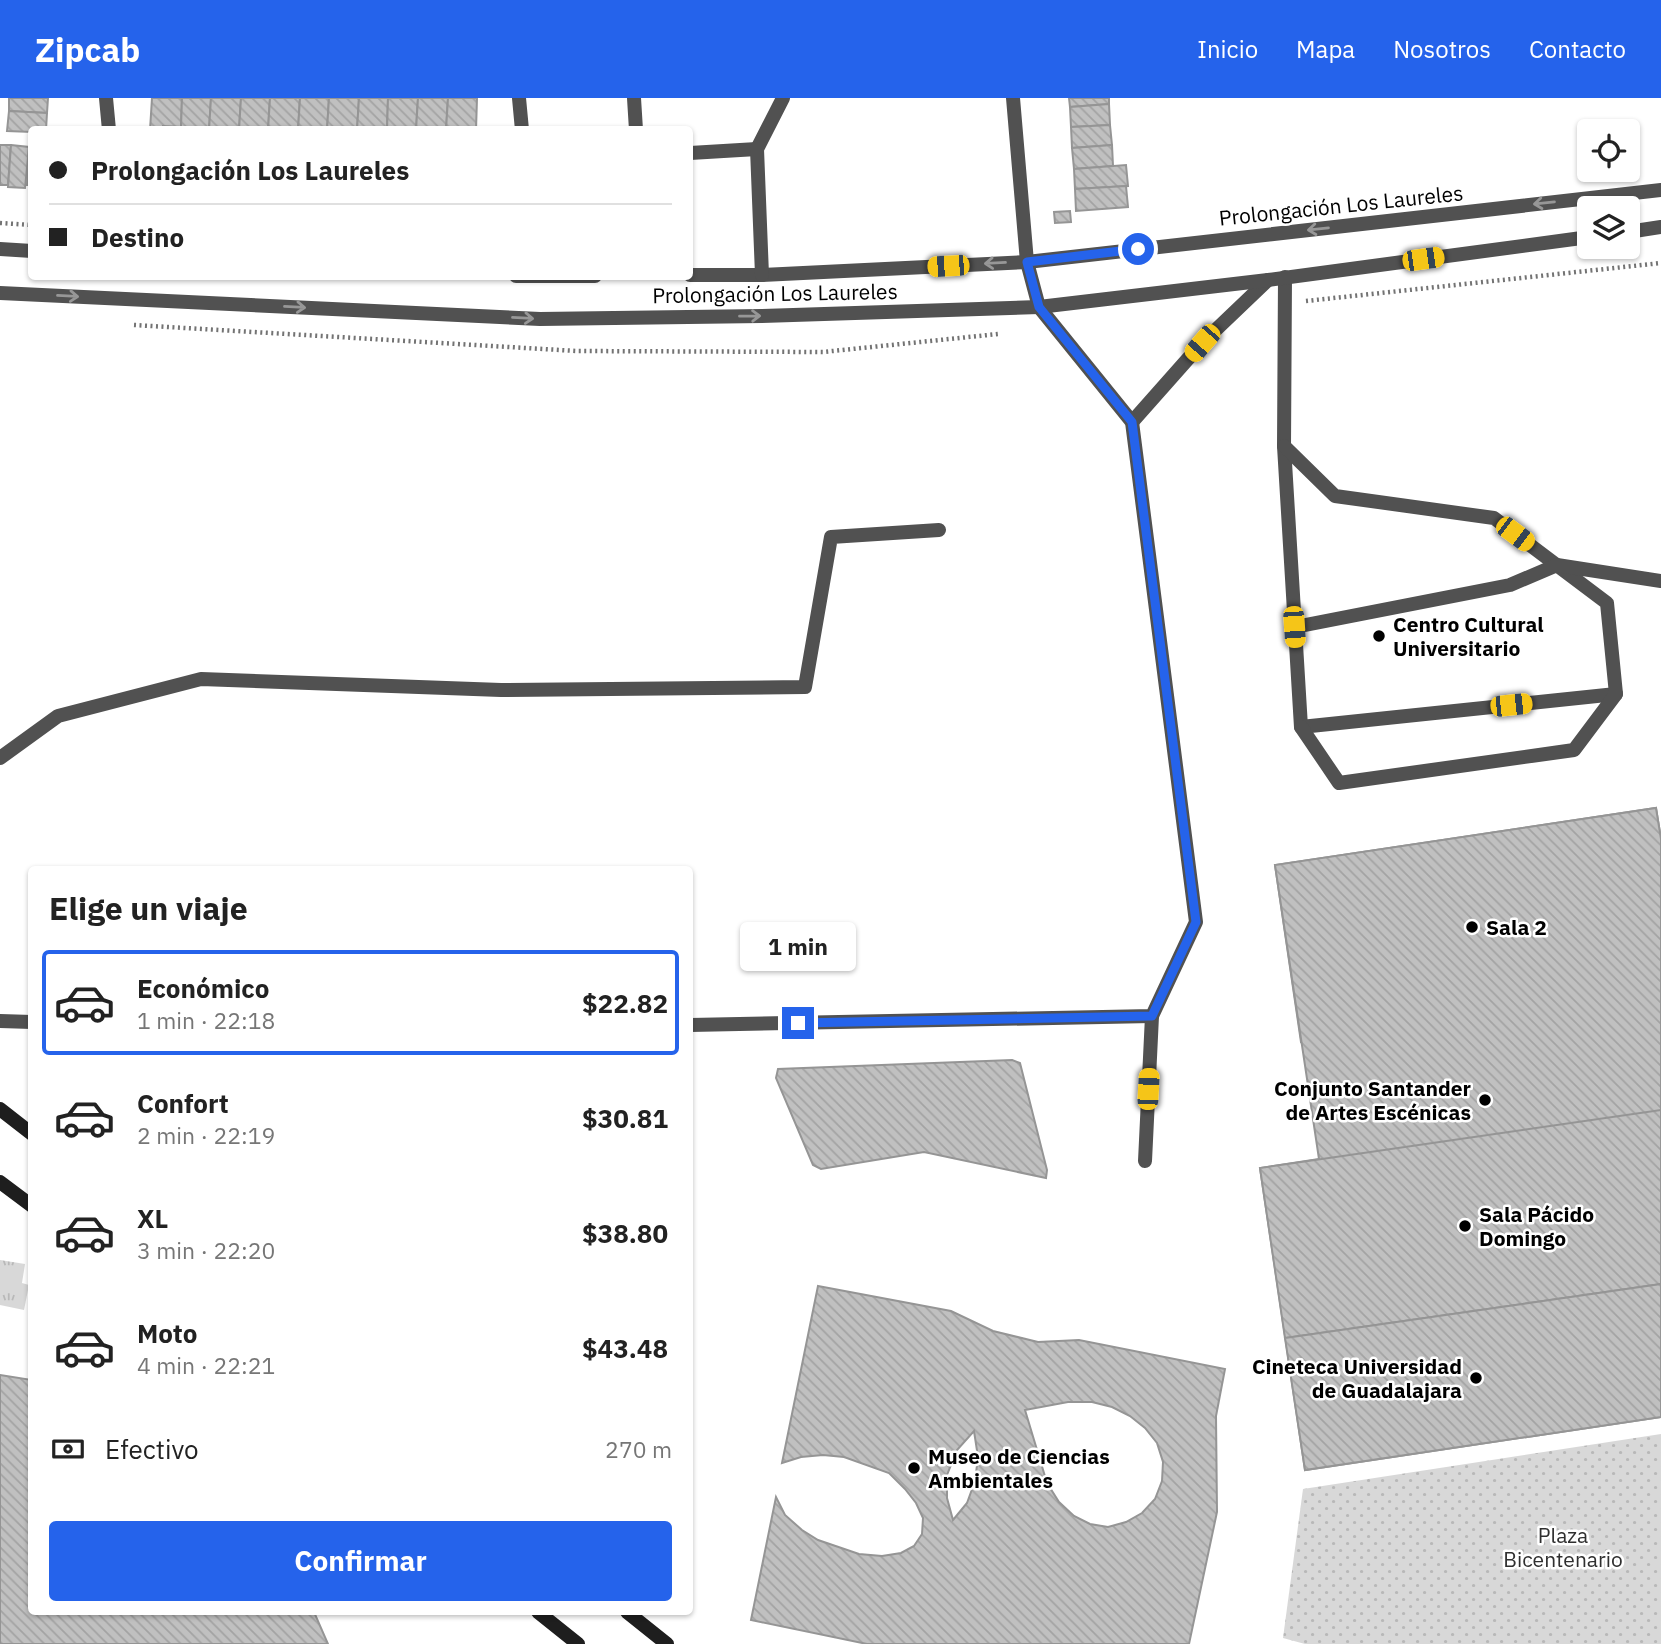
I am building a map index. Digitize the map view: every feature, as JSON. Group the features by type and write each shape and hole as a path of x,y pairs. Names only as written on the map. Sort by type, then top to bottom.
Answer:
{"main road":[{"path":"0,1109 28,1131"},
{"path":"0,1182 28,1203"},
{"path":"542,1615 578,1644"},
{"path":"631,1615 667,1644"}],"street":[{"path":"106,98 109,126"},
{"path":"519,98 522,126"},
{"path":"634,98 636,126"},
{"path":"762,275 757,149 783,98"},
{"path":"1013,98 1027,262 1039,307 1132,422 1196,922 1152,1016 1145,1161"},
{"path":"693,153 757,149"},
{"name":"Prolongación Los Laureles","path":"693,275 762,275 1027,262 1661,190"},
{"path":"1640,230 1661,227"},
{"name":"Prolongación Los Laureles","path":"0,293 540,319 762,316 1039,307 1268,280 1577,239"},
{"path":"0,248 28,251"},
{"path":"1284,446 1335,496 1494,518 1607,603 1616,694 1574,750 1339,783 1301,727 1284,446 1285,277"},
{"path":"1132,422 1202,343 1268,280"},
{"path":"0,758 58,716 201,679 501,690 804,687 831,537 939,530"},
{"path":"1294,627 1510,585 1557,565 1661,582"},
{"path":"1301,727 1616,694"},
{"path":"693,1025 1152,1016"},
{"path":"0,1021 28,1022"}],"path":[{"path":"0,223 28,225"}],"green space":[{"path":"0,1260 25,1264 22,1283 28,1285 28,1290 24,1310 0,1305"},
{"name":"Plaza Bicentenario","path":"1661,1434 1661,1644 1305,1644 1283,1638 1303,1489"}],"building":[{"path":"9,98 48,98 47,113 9,111"},
{"path":"152,98 182,98 181,126 150,126"},
{"path":"182,98 211,98 209,126 181,126"},
{"path":"211,98 241,98 239,126 209,126"},
{"path":"241,98 270,98 268,126 239,126"},
{"path":"270,98 300,98 298,126 268,126"},
{"path":"300,98 329,98 327,126 298,126"},
{"path":"329,98 359,98 357,126 327,126"},
{"path":"359,98 388,98 387,126 357,126"},
{"path":"388,98 418,98 416,126 387,126"},
{"path":"418,98 448,98 446,126 416,126"},
{"path":"448,98 477,98 476,126 446,126"},
{"path":"1069,98 1109,98 1109,104 1070,107"},
{"path":"1109,104 1110,125 1071,127 1070,107"},
{"path":"9,111 47,113 46,126 28,126 28,132 7,131"},
{"path":"1110,125 1112,145 1072,148 1071,127"},
{"path":"0,145 11,145 8,185 0,185"},
{"path":"11,145 28,147 25,188 8,187"},
{"path":"1112,145 1113,166 1074,169 1072,148"},
{"path":"1126,165 1128,186 1075,189 1074,169"},
{"path":"1126,186 1128,207 1076,211 1075,189"},
{"path":"1070,211 1071,222 1055,223 1054,212"},
{"name":"Sala 2","path":"1656,808 1661,839 1661,989 1301,1042 1275,865"},
{"name":"Conjunto Santander de Artes Escénicas","path":"1656,808 1661,839 1661,1417 1305,1470 1260,1168 1319,1159 1275,865"},
{"path":"1012,1060 1020,1063 1047,1170 1046,1178 924,1152 821,1169 813,1165 776,1078 778,1069"},
{"name":"Sala Pácido Domingo","path":"1661,1110 1661,1284 1285,1338 1260,1168"},
{"name":"Cineteca Universidad de Guadalajara","path":"1661,1284 1661,1417 1305,1470 1285,1338"},
{"name":"Museo de Ciencias Ambientales","path":"818,1286 951,1311 993,1331 1038,1342 1079,1340 1225,1369 1216,1416 1217,1512 1189,1644 867,1644 751,1620 776,1497 785,1515 802,1530 818,1540 859,1554 882,1556 901,1553 914,1546 922,1534 923,1518 916,1503 889,1473 844,1457 823,1455 801,1457 782,1463","holes":["1068,1402 1092,1402 1112,1407 1130,1416 1145,1428 1157,1443 1163,1462 1162,1481 1155,1499 1142,1513 1126,1522 1108,1527 1090,1524 1074,1516 1059,1502 1047,1483 1025,1410","974,1431 978,1457 975,1481 967,1503 953,1520 947,1498 947,1475 957,1450"]},
{"path":"0,1375 28,1379 28,1615 315,1615 328,1644 0,1644"}],"place":[{"name":"Centro Cultural Universitario","path":"1379,636"},
{"name":"Sala 2","path":"1472,927"},
{"name":"Conjunto Santander de Artes Escénicas","path":"1485,1100"},
{"name":"Sala Pácido Domingo","path":"1465,1226"},
{"name":"Cineteca Universidad de Guadalajara","path":"1476,1378"},
{"name":"Museo de Ciencias Ambientales","path":"914,1468"}],"route":[{"path":"798,1023 1152,1016 1196,922 1132,422 1039,307 1027,262 1138,249"}]}
